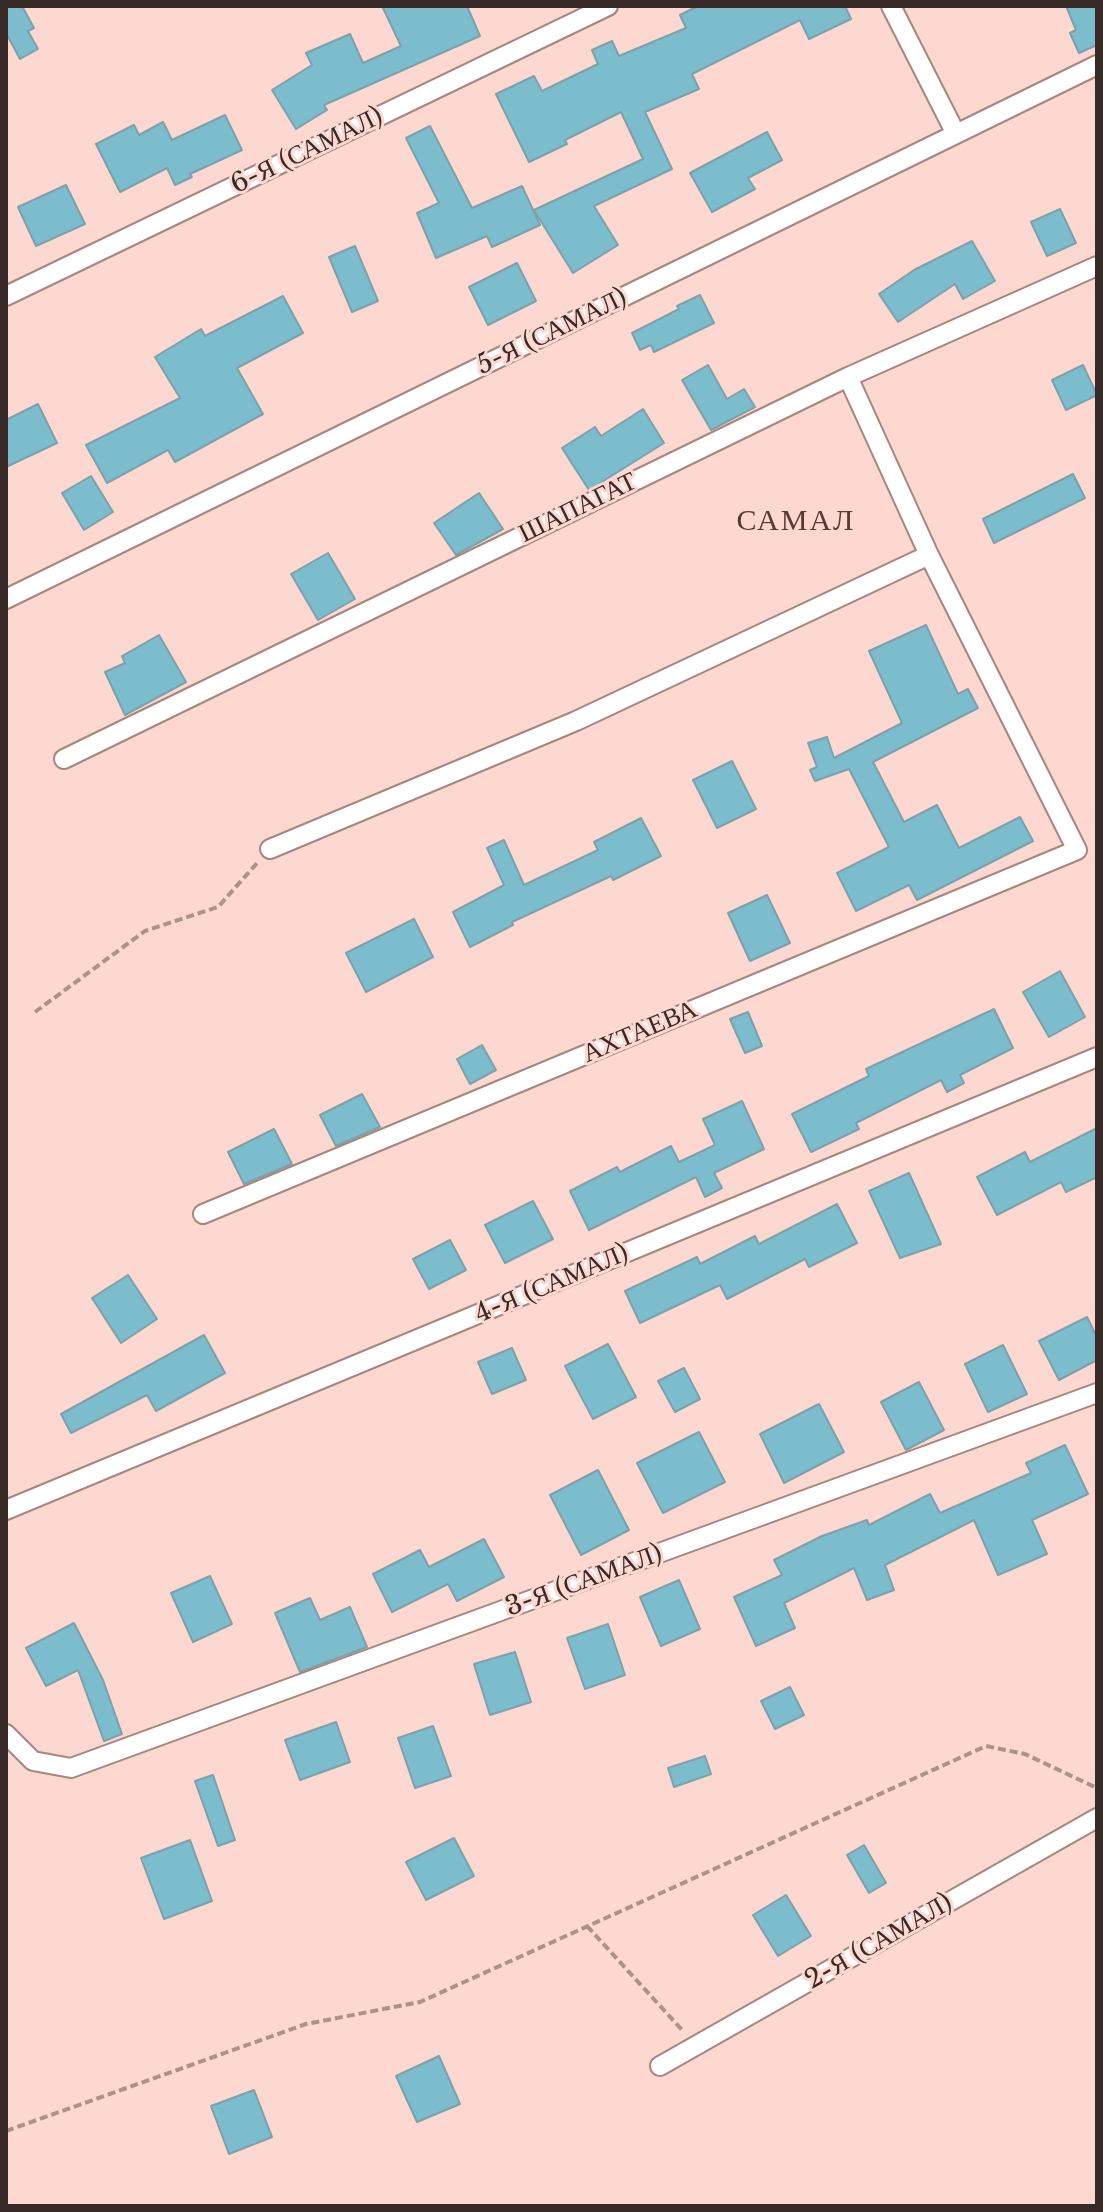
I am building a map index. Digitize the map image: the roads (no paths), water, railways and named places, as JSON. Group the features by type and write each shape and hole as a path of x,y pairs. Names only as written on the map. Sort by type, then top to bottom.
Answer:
{"street":[{"name":"6-Я (САМАЛ)","path":"6,296 608,6"},
{"path":"891,6 956,134"},
{"name":"5-Я (САМАЛ)","path":"6,599 1097,65"},
{"name":"ШАПАГАТ","path":"64,759 848,377 1097,266"},
{"path":"270,849 576,721 929,555 848,377"},
{"name":"АХТАЕВА","path":"203,1214 1077,850 929,555"},
{"name":"4-Я (САМАЛ)","path":"6,1510 1097,1057"},
{"name":"3-Я (САМАЛ)","path":"6,1734 33,1761 71,1768 1097,1393"},
{"name":"2-Я (САМАЛ)","path":"660,2066 1097,1818"}],"district":[{"name":"САМАЛ","path":"796,522"}]}
